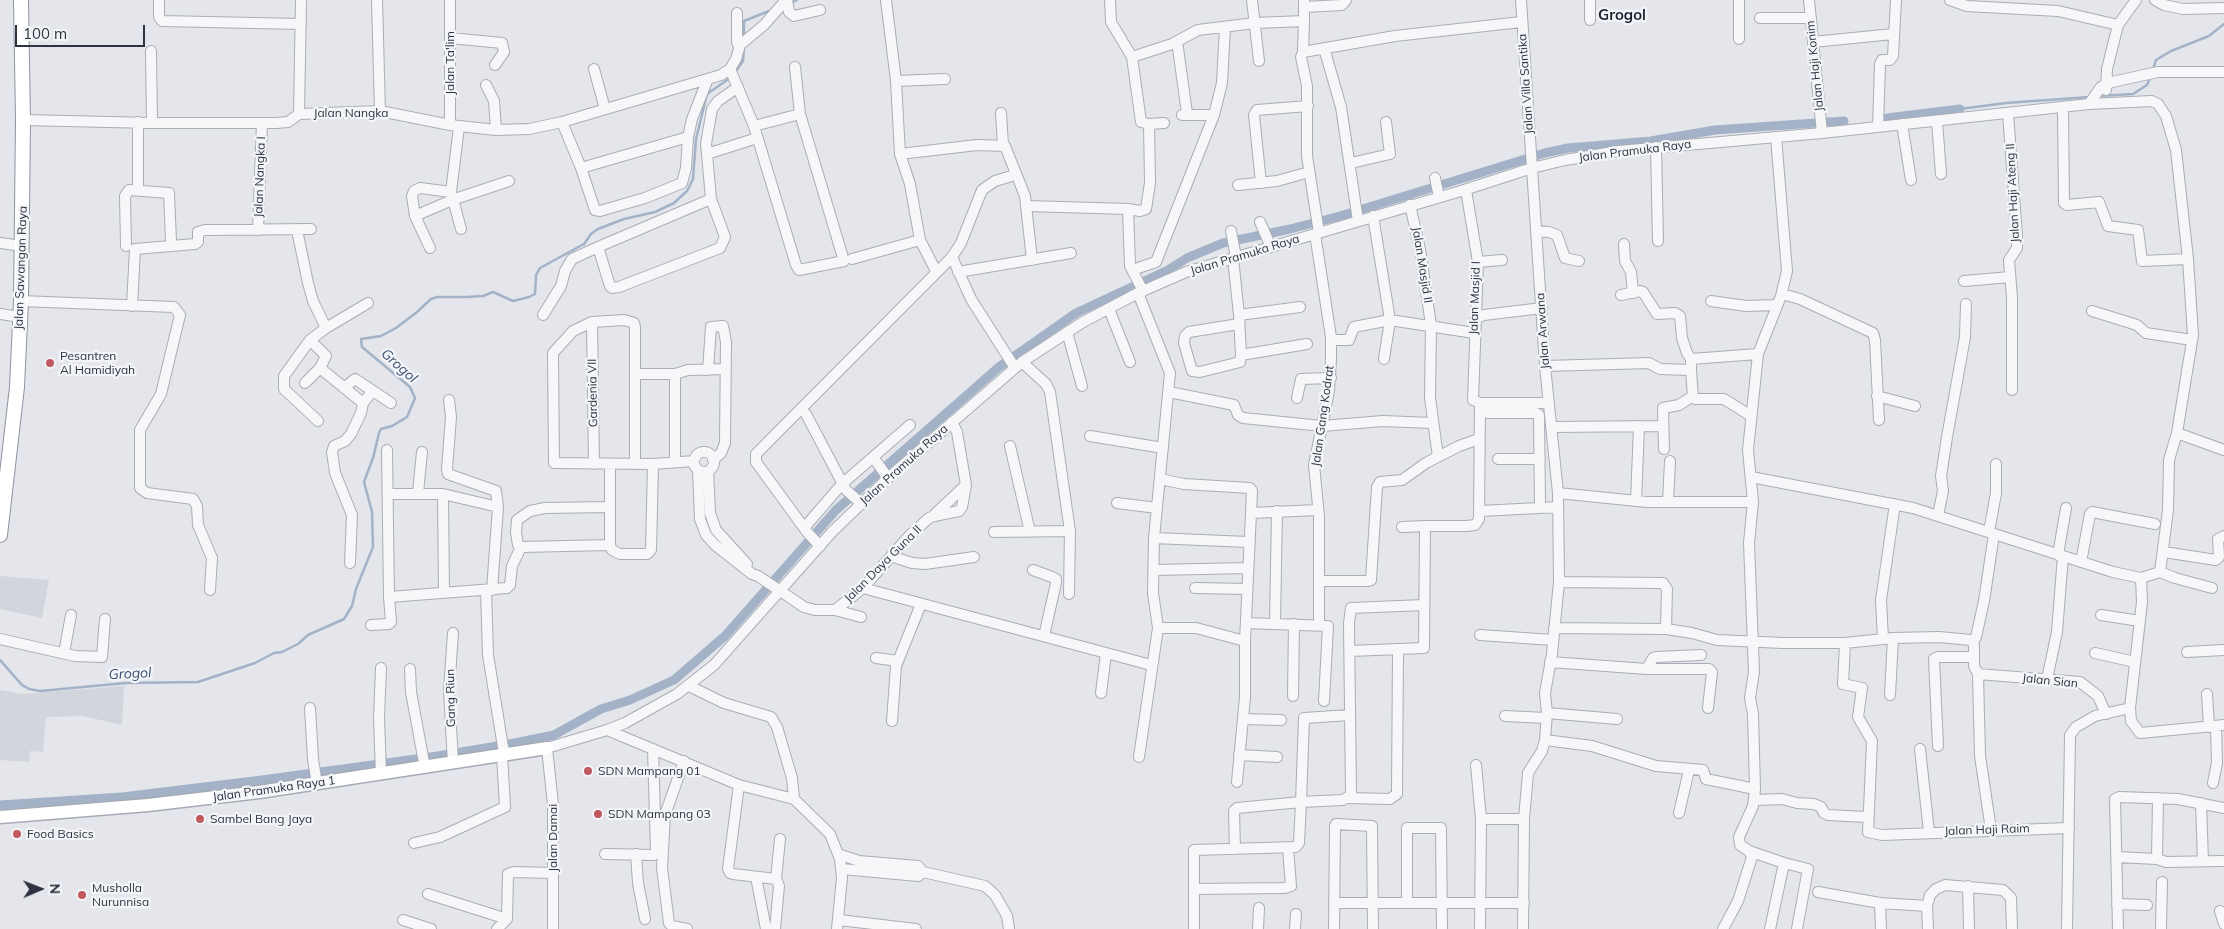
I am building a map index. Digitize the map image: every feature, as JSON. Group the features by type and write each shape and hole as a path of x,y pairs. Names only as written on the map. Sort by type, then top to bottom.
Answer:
{"highway":[{"name":"Jalan Sawangan Raya","path":"0,535 16,388 21,301 23,120 21,0"}],"main road":[{"name":"Jalan Pramuka Raya 1","path":"0,817 148,805 380,766 504,750 546,748"}],"street":[{"path":"159,0 159,17 162,21 301,24"},
{"path":"299,114 301,0"},
{"path":"377,0 380,111"},
{"name":"Jalan Ta'lim","path":"450,0 454,126 452,196"},
{"path":"786,0 789,12 794,16 820,10"},
{"path":"739,46 752,36 786,0"},
{"path":"886,0 896,81 900,154 910,184 920,240 936,271"},
{"path":"1110,0 1111,22 1132,56 1140,122 1149,124 1164,123"},
{"path":"1252,0 1259,61"},
{"path":"1304,4 1342,5 1346,0"},
{"name":"Jalan Villa Santika","path":"1521,0 1531,165"},
{"path":"1590,0 1590,20"},
{"path":"1739,0 1739,39"},
{"name":"Jalan Haji Konim","path":"1808,0 1822,131"},
{"path":"1878,127 1880,62 1892,58 1896,0"},
{"path":"1950,0 1966,6 2026,4 2118,25"},
{"path":"2099,96 2118,25 2136,0"},
{"path":"2155,0 2164,5 2183,9 2224,8"},
{"name":"Jalan Gang Kodrat","path":"1304,4 1303,52 1301,57 1307,86 1309,172 1317,216 1331,340 1331,378 1314,465 1321,581 1319,625"},
{"path":"598,247 612,288 720,248 725,237 711,199 706,144 712,109 734,77 739,46 737,42 737,13"},
{"path":"1760,18 1811,18"},
{"path":"1132,56 1172,44 1198,30 1255,23 1304,21"},
{"path":"1303,52 1395,36 1522,22"},
{"path":"1133,272 1156,262 1214,115 1222,83 1225,27"},
{"path":"1813,42 1893,34"},
{"path":"450,38 502,43 504,52 496,65"},
{"path":"1177,40 1184,114 1214,115"},
{"path":"1324,48 1341,107 1358,218"},
{"path":"151,51 152,123"},
{"path":"734,77 754,126 799,270 844,261 800,114 795,66"},
{"path":"594,69 605,109"},
{"path":"2099,96 2112,82 2158,72 2224,72"},
{"name":"Jalan Nangka","path":"23,120 262,124 288,122 299,114 380,111 454,126 496,130 529,129 562,122 721,76 734,77"},
{"path":"896,81 945,79"},
{"path":"562,122 581,168 595,210 600,211 645,198 682,183 686,168 688,137 696,106 706,81"},
{"path":"486,85 494,101 496,130"},
{"path":"2099,96 2152,101 2158,104 2166,116 2176,150 2188,259 2192,340 2178,433 2169,460 2168,510 2160,572"},
{"name":"Jalan Pramuka Raya","path":"546,748 607,730 656,707 689,686 714,665 769,583 817,543 859,502 881,467 952,422 1016,365 1067,332 1141,290 1268,240 1318,231 1358,218 1373,216 1410,205 1437,187 1466,190 1531,165 1656,147 2008,114 2063,107 2099,96"},
{"path":"1261,183 1254,115 1257,110 1308,106"},
{"path":"2063,107 2064,202 2067,205 2099,202 2108,226 2138,230 2142,260 2188,259"},
{"path":"1001,113 1003,145"},
{"path":"754,126 800,114"},
{"name":"Jalan Haji Ateng II","path":"2008,114 2017,235 2017,248 2009,260 2012,390"},
{"path":"1937,121 1941,174"},
{"path":"138,122 138,190"},
{"path":"1351,163 1390,154 1386,122"},
{"name":"Jalan Nangka I","path":"258,230 262,124"},
{"path":"1027,206 1128,209 1140,212 1146,209 1150,183 1149,124"},
{"path":"1902,124 1911,180"},
{"path":"581,168 688,137"},
{"path":"1776,137 1787,271 1782,294 1758,354 1748,450 1753,502 1749,543 1754,672 1750,698 1753,714 1755,794 1739,837 1740,845 1749,852 1808,869 1797,929"},
{"path":"708,154 757,138"},
{"path":"900,154 977,145 1003,145 1007,148 1015,174 1025,196 1032,260"},
{"path":"1656,147 1658,241"},
{"name":"Jalan Arwana","path":"1531,165 1548,404 1558,493 1559,582 1554,640 1545,693 1545,740"},
{"path":"1238,185 1261,183 1309,172"},
{"path":"817,543 805,530 756,462 755,457 759,450 952,257 961,243 982,190 995,181 1015,174"},
{"path":"415,216 452,196 509,181"},
{"path":"430,248 415,216 412,196 414,191 420,188 452,196"},
{"path":"126,246 125,194 129,190 169,193 171,241"},
{"name":"Jalan Masjid I","path":"1466,190 1478,262 1472,396 1475,402 1480,403"},
{"path":"452,196 461,230"},
{"path":"543,314 560,286 565,271 572,259 711,199"},
{"name":"Jalan Masjid II","path":"1410,205 1420,250 1431,325 1430,392 1432,423 1438,457"},
{"path":"1128,209 1129,255 1133,272 1170,373 1154,538 1153,592 1158,628 1139,757"},
{"path":"1373,216 1390,320 1384,359"},
{"path":"1260,222 1268,240"},
{"path":"132,306 135,248 195,244 198,242 198,232 205,230 311,229"},
{"path":"297,230 308,283 326,328"},
{"path":"1537,231 1557,235 1565,258 1579,261"},
{"path":"1231,233 1239,320 1240,362 1200,372 1192,371 1184,343 1185,336 1189,332 1239,320 1300,307"},
{"path":"852,259 920,240"},
{"path":"0,244 22,246"},
{"path":"1624,244 1625,262 1631,272 1633,293"},
{"path":"958,272 1071,253"},
{"path":"952,257 971,299 1005,353 1016,365 1046,384 1050,392 1070,531 1069,594"},
{"path":"1478,262 1502,260"},
{"path":"1964,281 2010,277"},
{"path":"1621,295 1643,292 1657,314 1675,313 1680,316 1682,338 1687,354 1691,359 1693,396 1695,400 1724,399 1751,416"},
{"path":"1782,294 1800,299 1873,333 1875,340 1878,420"},
{"path":"21,301 174,307 180,315 161,394 140,430 140,488 147,493 193,499 197,506 198,525 212,558 210,590"},
{"path":"1711,301 1746,306 1777,305"},
{"path":"318,421 284,389 284,376 310,340 326,328 368,303"},
{"path":"1938,515 1943,491 1941,476 1947,437 1966,337 1966,304"},
{"path":"1108,308 1130,362"},
{"path":"1475,319 1484,315 1542,308"},
{"path":"2092,311 2137,325 2146,333 2192,340"},
{"path":"0,314 20,318"},
{"path":"635,463 634,323 624,320 592,322 573,332 553,354 554,463 653,464 675,462 700,467 713,466 710,454 703,452 697,455 700,467 710,513 716,530 769,583"},
{"path":"1331,340 1349,340 1354,327 1390,320 1474,333"},
{"name":"Gardenia VII","path":"592,322 594,464"},
{"path":"708,370 711,327 723,326 726,342 725,444 721,453 713,460"},
{"path":"1067,332 1082,386"},
{"path":"305,383 326,360 326,354 310,340"},
{"path":"1241,355 1307,344"},
{"path":"1691,359 1758,354"},
{"path":"1545,366 1649,363 1660,369 1691,370"},
{"path":"320,368 363,403"},
{"path":"635,374 675,374 688,370 725,369"},
{"path":"675,374 675,462"},
{"path":"1297,398 1301,379 1331,378"},
{"path":"344,388 355,379 391,404"},
{"path":"350,563 352,515 335,473 332,452 334,446 345,441 351,434 361,413 363,403 372,392"},
{"path":"1169,392 1234,406 1238,415 1243,418 1322,426 1383,421 1432,423"},
{"path":"1664,449 1663,408 1679,405 1693,396"},
{"path":"1877,396 1914,406"},
{"path":"414,843 440,837 505,807 504,750 488,656 489,590 498,507 496,491 448,474 451,417 449,400"},
{"path":"1402,527 1474,525 1480,519 1480,403 1548,404"},
{"path":"1487,413 1539,415 1540,507"},
{"path":"806,414 844,487 859,502"},
{"name":"Jalan Daya Guna II","path":"769,583 804,606 815,610 835,610 862,588 909,536 934,516 959,511 965,497 966,485 956,432 952,422"},
{"path":"805,530 844,487 881,467 910,425"},
{"path":"1636,501 1640,426"},
{"path":"1551,427 1662,426"},
{"path":"2178,433 2224,450"},
{"path":"1090,436 1163,448"},
{"path":"1321,581 1368,582 1371,580 1378,484 1382,481 1404,479 1409,473 1438,457 1459,446 1480,439"},
{"path":"1010,446 1030,532"},
{"path":"371,625 389,624 391,622 387,450"},
{"path":"418,493 422,452"},
{"path":"1498,459 1540,459"},
{"path":"1668,502 1670,461"},
{"path":"610,464 610,544 612,550 620,554 647,554 651,550 653,464"},
{"path":"1991,830 1980,756 1978,674 1974,666 1973,642 1976,637 1984,601 1996,493 1996,464"},
{"path":"700,467 700,519 706,535 715,545 752,574 769,583"},
{"path":"1751,477 1895,504 1938,515 2113,572 2141,578 2160,572 2212,588"},
{"path":"1160,480 1184,484 1250,488 1252,492 1248,542 1244,719 1237,782"},
{"path":"1558,493 1636,501 1753,502"},
{"path":"388,494 443,494 498,507"},
{"path":"443,494 444,593"},
{"path":"1117,504 1157,508"},
{"path":"1890,695 1888,638 1881,600 1895,504"},
{"path":"389,597 507,588 510,585 512,566 521,547 517,538 517,520 530,511 545,508 609,507"},
{"path":"1480,511 1558,507"},
{"path":"2047,679 2057,632 2061,555 2066,508"},
{"path":"1250,513 1318,510"},
{"path":"1275,623 1277,511"},
{"path":"2081,562 2090,514 2092,512 2155,524"},
{"path":"1350,651 1424,648 1424,526"},
{"path":"706,535 716,530"},
{"path":"994,532 1070,531"},
{"path":"2164,552 2216,560 2219,557 2218,539 2224,536"},
{"path":"1154,538 1248,542"},
{"path":"521,547 610,544"},
{"path":"891,556 912,563 926,564 974,557"},
{"path":"1154,570 1248,568"},
{"path":"1033,570 1056,579 1044,636"},
{"path":"2141,578 2142,602 2130,708 2132,721 2140,733 2216,726"},
{"path":"1559,582 1663,583 1667,589 1666,629"},
{"path":"862,588 1152,665"},
{"path":"1195,588 1247,589"},
{"path":"892,720 898,661 920,604"},
{"path":"1348,798 1351,795 1351,608 1424,606"},
{"path":"835,610 861,617"},
{"path":"64,653 71,615"},
{"path":"2101,615 2140,622"},
{"path":"0,639 64,653 102,657 105,620"},
{"path":"1246,623 1328,626 1324,701"},
{"path":"1293,696 1294,624"},
{"path":"1158,628 1196,628 1245,641"},
{"path":"1554,628 1666,629 1692,633 1717,640 1753,642 1845,643 1888,638 1939,637 1973,642"},
{"name":"Gang Riun","path":"453,633 449,690 453,757"},
{"path":"1480,635 1554,640"},
{"path":"1523,929 1524,819 1528,773 1542,751 1545,740 1592,746 1656,766 1703,770 1706,779 1755,794 1797,803 1814,804 1821,807 1824,813 1828,814 1867,818 1872,740 1858,717 1862,688 1843,684 1845,643"},
{"path":"1235,849 1234,811 1237,808 1348,798 1390,799 1397,794 1398,650"},
{"path":"2187,652 2224,650"},
{"path":"2095,653 2135,662"},
{"path":"1101,693 1106,654"},
{"path":"1647,669 1653,658 1656,657 1702,654"},
{"path":"1938,746 1934,659 1938,657 1974,657"},
{"path":"876,658 898,661"},
{"path":"1550,662 1647,669 1711,670 1708,708"},
{"path":"380,766 381,668"},
{"path":"410,669 411,692 424,761"},
{"name":"Jalan Sian","path":"1978,674 2080,682 2098,696 2106,714"},
{"path":"689,686 724,703 771,718 777,727 792,778 794,799"},
{"path":"2207,694 2216,726 2217,763 2213,783"},
{"path":"310,708 316,776"},
{"path":"2067,929 2070,735 2083,722 2130,708"},
{"path":"1194,929 1194,850 1296,847 1298,843 1301,802 1304,718 1350,715"},
{"path":"1505,716 1617,719"},
{"path":"1244,719 1281,720"},
{"path":"607,730 739,785 794,799 830,834 838,854 842,869 838,925 916,929"},
{"name":"Jalan Damai","path":"546,748 553,805 553,929"},
{"path":"605,854 654,854 656,849 653,749"},
{"path":"1920,749 1929,832"},
{"path":"1239,755 1277,757"},
{"path":"684,761 665,815 662,868 669,923 672,926 687,929"},
{"path":"1476,765 1481,819 1480,929"},
{"path":"1679,813 1689,770"},
{"path":"739,785 728,869 733,874 776,879"},
{"path":"2118,929 2115,799 2119,797 2158,798 2224,808"},
{"path":"2157,859 2158,798"},
{"path":"2201,804 2203,861"},
{"name":"Jalan Haji Raim","path":"1867,818 1868,832 1882,835 2069,828"},
{"path":"1481,819 1524,819"},
{"path":"1334,929 1334,826 1336,824 1372,825 1373,929"},
{"path":"1407,902 1407,828 1441,828 1442,929"},
{"path":"775,929 779,886 776,879 780,839"},
{"path":"1194,889 1285,888 1291,886 1288,848"},
{"path":"1723,929 1738,901 1752,857 1749,852"},
{"path":"636,854 639,891 645,919"},
{"path":"838,854 859,861 918,866 923,872 984,886 995,895 1007,916 1009,929"},
{"path":"2117,857 2157,859 2166,862 2224,861"},
{"path":"1770,929 1784,863"},
{"path":"842,869 918,876 923,872"},
{"path":"497,929 506,919 508,874 514,872 553,873"},
{"path":"756,877 766,929"},
{"path":"2161,929 2162,882"},
{"path":"1928,929 1927,906 1930,895 1936,889 1946,885 2004,890 2010,894 2012,929"},
{"path":"1968,886 1969,929"},
{"path":"1818,892 1880,903 1927,906"},
{"path":"428,894 506,919"},
{"path":"1334,903 1524,903"},
{"path":"1880,903 1881,929"},
{"path":"2117,904 2147,905"},
{"path":"1258,929 1259,908"},
{"path":"2220,911 2224,924"},
{"path":"1295,929 1296,914"},
{"path":"403,920 431,929"}],"shaded area":[{"path":"0,576 49,580 42,618 0,609"},
{"path":"124,686 122,725 83,716 46,717 43,752 30,751 29,762 0,760 0,690 21,694"}],"waterway":[{"name":"Grogol","path":"793,2 797,0"},
{"name":"Grogol","path":"744,37 744,21 769,11"},
{"path":"2153,70 2156,60 2171,51 2209,36 2224,24"},
{"name":"Grogol","path":"734,74 743,61 744,48"},
{"name":"Grogol","path":"0,660 22,685 29,689 40,691 126,683 198,682 255,663 274,653 282,652 298,644 308,635 344,619 352,606 356,589 373,547 372,512 364,482 373,458 379,433 381,429 392,426 407,417 415,398 410,387 362,347 361,339 381,336 396,328 431,299 437,297 483,296 493,292 513,301 529,297 535,294 536,275 540,268 584,244 591,234 598,229 624,219 655,212 674,203 687,191 693,179 696,139 707,94 730,78"},
{"path":"2098,96 2133,94 2147,85 2150,78"},
{"path":"1960,109 2006,103 2090,97"},
{"path":"1887,118 1960,109"},
{"path":"0,805 122,797 262,780 438,756 554,735 601,709 630,700 674,680 725,636 836,510 999,367 1076,313 1168,270 1187,258 1223,243 1340,216 1545,153 1568,148 1651,141 1715,130 1844,121"}],"place":[{"name":"Pesantren Al Hamidiyah","path":"50,363"},
{"name":"SDN Mampang 01","path":"588,771"},
{"name":"SDN Mampang 03","path":"598,814"},
{"name":"Sambel Bang Jaya","path":"200,819"},
{"name":"Food Basics","path":"17,834"},
{"name":"Musholla Nurunnisa","path":"82,895"}],"district":[{"name":"Grogol","path":"1622,15"}]}
